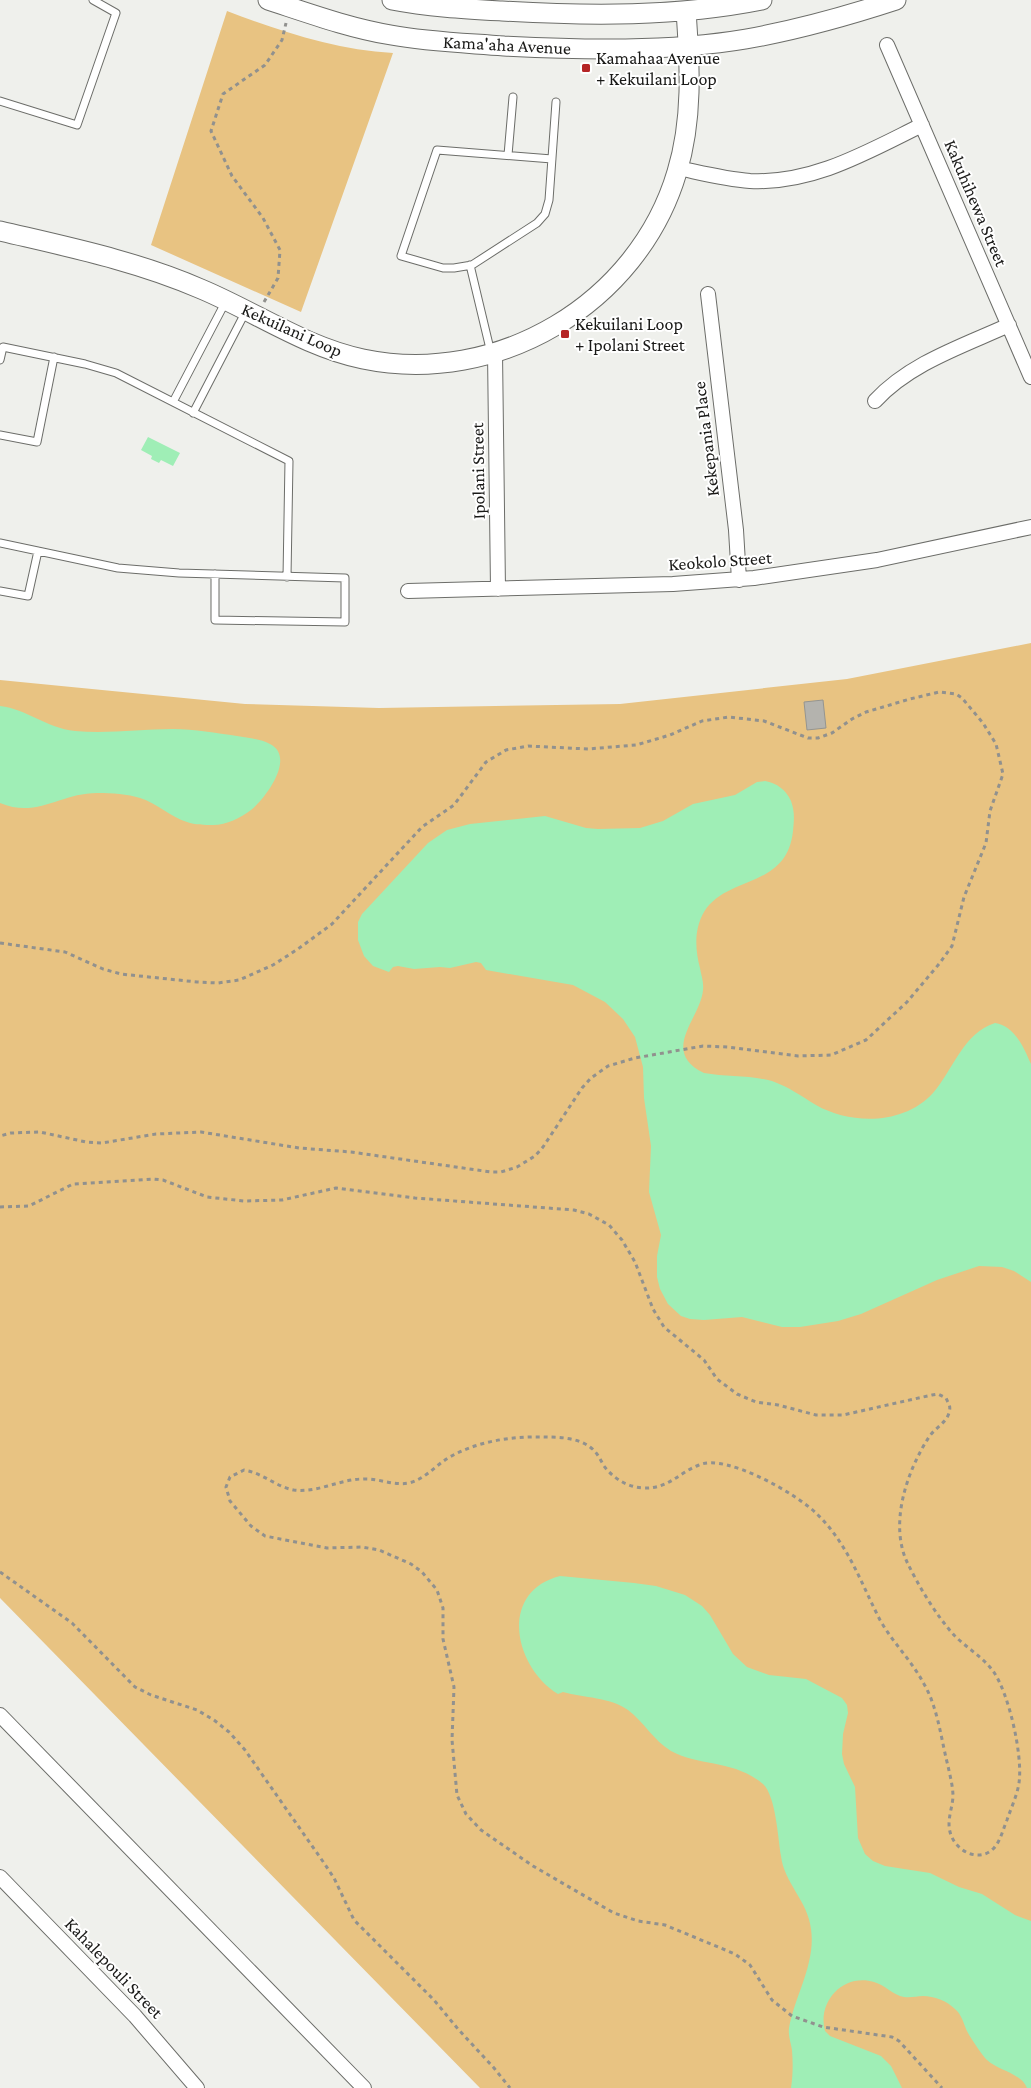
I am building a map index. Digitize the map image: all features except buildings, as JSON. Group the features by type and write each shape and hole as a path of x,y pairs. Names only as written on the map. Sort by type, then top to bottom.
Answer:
{"street":[{"name":"Kama'aha Avenue","path":"268,0 364,29 424,40 557,49 688,46 745,39 791,29 896,0"},
{"name":"Kama'aha Avenue","path":"392,0 429,6 558,14 686,11 762,0"},
{"name":"Kekuilani Loop","path":"0,231 132,263 169,275 226,300 318,346 371,360 433,364 457,362 493,353 546,332 566,320 603,291 620,274 648,236 670,194 678,168 690,104 686,11"},
{"name":"Kakuhihewa Street","path":"887,45 1031,377"},
{"path":"678,168 730,179 751,181 791,178 828,170 922,125"},
{"name":"Kekepania Place","path":"708,294 736,530 739,580"},
{"path":"875,401 892,383 914,369 1009,325"},
{"name":"Ipolani Street","path":"493,353 498,589"},
{"name":"Keokolo Street","path":"408,591 673,584 739,580 785,575 877,560 1031,527"},
{"path":"0,1715 364,2088"},
{"name":"Kahalepouli Street","path":"0,1877 135,2016 197,2088"}],"lane":[{"path":"0,101 77,125 116,13 93,0"},
{"path":"508,155 513,97"},
{"path":"552,159 437,150 401,256 443,268 470,265 480,261 541,219 548,207 552,159 556,102"},
{"path":"470,265 493,353"},
{"path":"173,402 226,300"},
{"path":"193,413 251,313"},
{"path":"0,360 3,347 85,364 116,373 289,461 287,576"},
{"path":"0,435 37,442 54,357"},
{"path":"0,543 118,568 215,574 345,578 345,622 215,620 215,574"},
{"path":"0,591 28,596 38,551"}],"path":[{"path":"251,313 278,278 280,250 263,218 232,176 211,131 223,94 265,65 282,40 290,7"},
{"path":"0,943 65,952 104,969 137,976 218,983 239,980 273,966 332,924 422,827 454,805 467,790 478,770 486,762 506,750 528,746 588,750 636,745 670,735 702,721 722,718 764,721 808,738 818,738 832,733 866,712 910,699 948,692 962,698 983,723 996,744 1003,774 990,811 986,843 966,891 954,939 948,953 877,1031 866,1040 843,1051 817,1057 772,1054 714,1046 635,1058 608,1066 591,1078 582,1088 535,1156 517,1167 501,1172 481,1172 351,1152 299,1148 201,1132 156,1134 102,1143 86,1142 40,1132 19,1132 0,1136"},
{"path":"0,1207 29,1206 73,1184 153,1179 163,1180 208,1197 244,1201 282,1200 336,1188 415,1198 574,1210 601,1219 616,1232 635,1262 653,1309 664,1327 704,1360 717,1378 737,1394 756,1402 828,1416 843,1415 938,1394 946,1398 950,1407 949,1412 944,1422 929,1437 916,1463 900,1510 899,1526 903,1550 915,1576 951,1632 993,1672 1003,1690 1011,1715 1020,1766 1018,1787 998,1841 990,1851 979,1855 967,1853 960,1848 950,1834 948,1827 953,1797 951,1781 928,1691 881,1622 854,1563 841,1543 816,1513 784,1489 735,1468 710,1462 693,1468 665,1485 641,1488 629,1486 617,1480 608,1472 596,1452 589,1446 579,1441 542,1437 503,1439 469,1448 446,1459 422,1478 406,1483 359,1479 320,1488 297,1490 285,1488 264,1476 244,1470 230,1476 226,1487 230,1501 251,1526 264,1536 326,1548 362,1547 379,1550 411,1564 422,1572 437,1590 441,1596 444,1639 454,1687 455,1703 452,1740 456,1795 460,1805 473,1823 491,1838 533,1866 614,1913 638,1921 665,1925 735,1954 750,1965 765,1992 780,2009 788,2014 827,2028 892,2037 899,2041 942,2088"},
{"path":"0,1572 72,1623 135,1687 150,1695 197,1710 229,1732 245,1750 334,1878 354,1920 434,2000 510,2088"}],"shaded area":[{"path":"227,11 267,26 329,44 393,53 301,312 151,245"},
{"path":"148,437 180,453 173,466 161,460 159,463 151,459 152,456 141,450"},
{"path":"1031,643 1031,2088 480,2088 0,1598 0,680 245,704 379,708 620,704 847,679"},
{"path":"0,706 19,711 55,726 75,731 181,729 259,740 270,744 277,750 280,758 279,767 270,787 251,810 238,818 218,825 190,823 175,817 146,800 114,794 85,794 38,807 14,807 0,803"},
{"path":"765,781 781,788 791,801 794,823 788,850 780,863 768,872 714,900 704,912 698,925 696,939 703,990 701,1001 683,1044 685,1055 691,1064 704,1073 772,1081 830,1112 845,1116 877,1118 892,1116 921,1104 940,1084 967,1043 984,1028 995,1023 1008,1028 1018,1039 1031,1064 1031,1282 1014,1271 1002,1267 979,1266 937,1280 861,1314 838,1321 800,1327 782,1327 742,1317 704,1320 681,1316 668,1304 660,1289 657,1277 657,1256 661,1235 649,1192 651,1146 644,1098 643,1067 635,1037 623,1019 605,1002 573,985 486,970 481,963 476,962 450,968 414,969 398,966 393,967 389,972 373,966 364,956 358,940 358,922 362,914 428,843 447,830 470,824 545,816 586,828 640,828 663,821 693,804 735,795 757,782"},
{"path":"560,1576 656,1586 685,1595 702,1606 710,1615 733,1654 747,1667 769,1675 806,1679 842,1698 847,1705 848,1713 843,1734 842,1754 844,1764 855,1787 858,1838 865,1854 873,1861 885,1866 930,1873 959,1887 982,1894 1015,1915 1031,1921 1031,2088 1027,2088 1015,2075 987,2060 970,2036 959,2013 948,2004 927,1996 904,1997 878,1983 863,1980 843,1986 829,2000 825,2010 825,2031 830,2036 881,2056 891,2066 902,2088 791,2088 793,2060 789,2028 808,1967 812,1942 809,1919 783,1866 771,1798 763,1784 752,1776 728,1767 682,1756 671,1751 659,1742 634,1715 621,1706 605,1700 563,1692 558,1694 543,1682 531,1666 523,1649 519,1631 521,1613 527,1597 540,1585"}],"place":[{"name":"Kamahaa Avenue + Kekuilani Loop","path":"586,68"},
{"name":"Kekuilani Loop + Ipolani Street","path":"565,334"}]}
